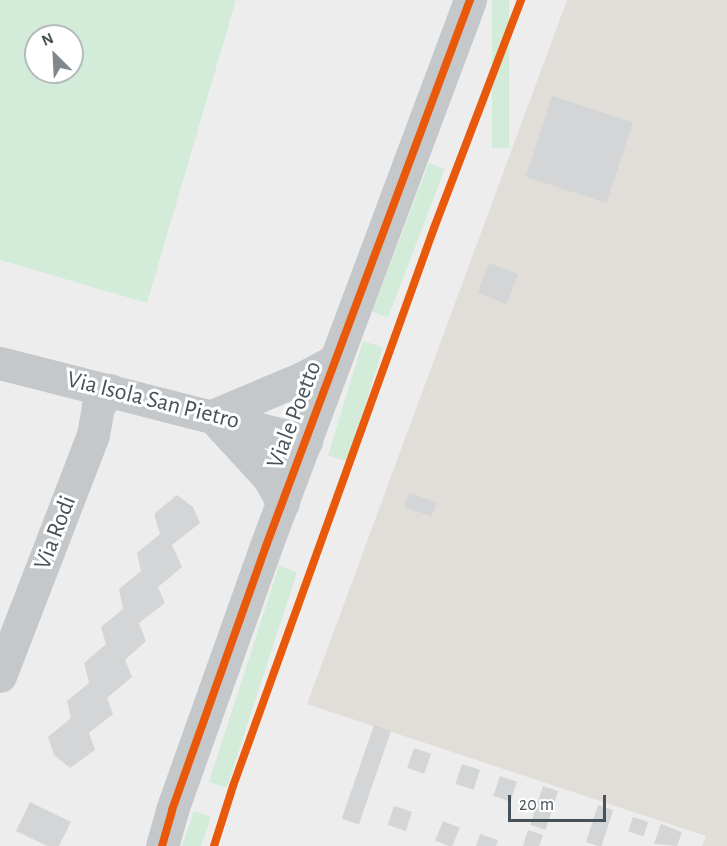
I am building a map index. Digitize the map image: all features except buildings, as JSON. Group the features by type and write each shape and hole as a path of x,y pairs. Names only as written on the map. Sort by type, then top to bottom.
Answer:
{"street":[{"name":"Viale Poetto","path":"162,846 172,810 283,503 470,0"},
{"path":"283,503 267,477 212,416 302,378 336,360"},
{"name":"Via Isola San Pietro","path":"0,363 306,441"},
{"name":"Via Rodi","path":"3,662 93,435 98,406 110,390"}],"green space":[{"path":"0,0 236,0 147,303 0,260"},
{"path":"492,0 509,0 509,148 492,148"},
{"path":"429,163 445,169 388,318 372,311"},
{"path":"363,341 383,347 348,462 328,456"},
{"path":"279,566 297,572 227,788 209,782"},
{"path":"194,811 211,817 201,846 182,846"}],"sand":[{"path":"567,0 727,0 727,846 702,846 706,836 307,704"}],"cycle path":[{"path":"162,846 172,810 266,546 470,0"},
{"path":"214,846 233,786 434,228 521,0"}]}
